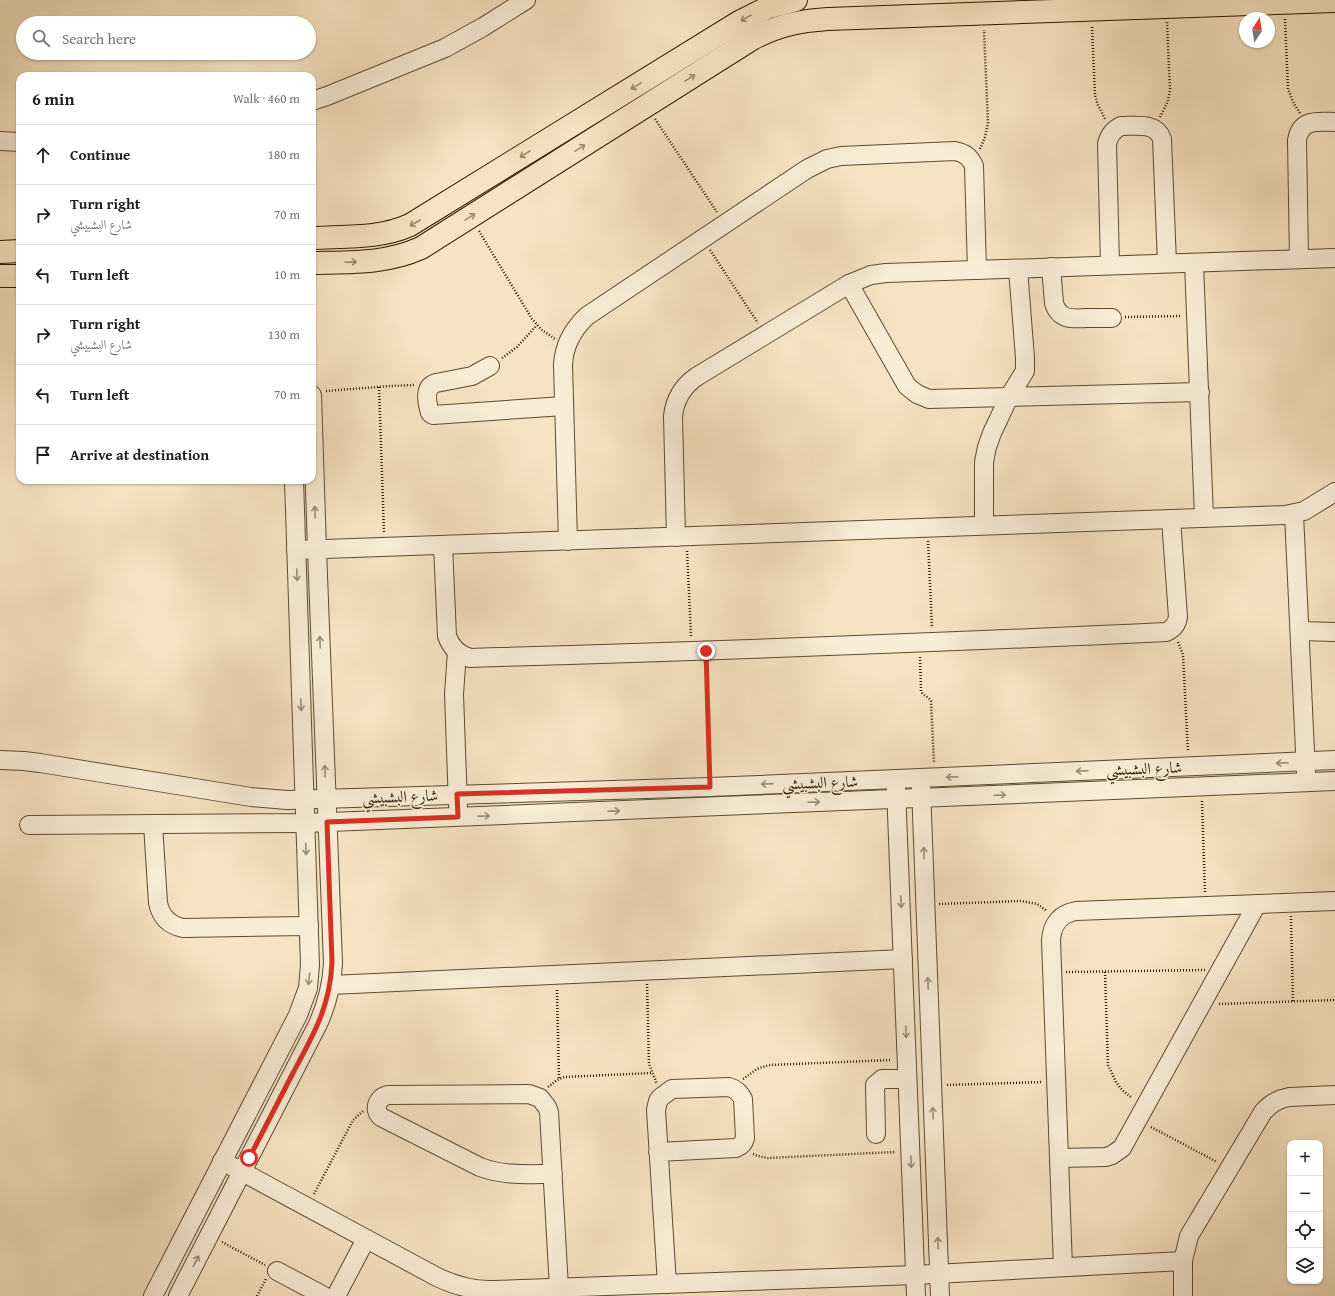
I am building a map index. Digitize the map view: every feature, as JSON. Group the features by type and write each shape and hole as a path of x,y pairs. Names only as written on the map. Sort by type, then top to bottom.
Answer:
{"main road":[{"path":"316,238 386,234 410,226 754,13 769,7 796,0"},
{"path":"316,263 375,261 399,256 421,248 752,39 780,26 794,22 1335,1"},
{"path":"0,252 16,251"},
{"path":"0,276 16,276"}],"street":[{"path":"316,100 445,48 519,2"},
{"path":"1299,259 1297,140 1300,130 1311,122 1335,122"},
{"path":"1110,265 1107,144 1110,134 1121,126 1150,126 1159,132 1162,139 1167,263"},
{"path":"0,141 16,142"},
{"path":"568,541 563,358 567,344 575,328 587,316 806,169 827,159 841,156 955,151 965,154 972,161 974,172 977,270"},
{"path":"681,537 673,416 674,406 682,389 696,377 863,277 878,274 977,270 1335,258"},
{"path":"1194,263 1204,518"},
{"path":"1051,268 1054,303 1060,314 1071,319 1112,318"},
{"path":"984,526 984,462 986,454 992,433 1009,397 1025,370 1018,269"},
{"path":"849,284 907,386 929,398 1200,392"},
{"path":"490,366 472,376 433,384 427,393 429,412 433,415 564,406"},
{"path":"178,1296 318,1024 326,1005 331,985 332,962 317,550 316,394"},
{"path":"153,1296 298,1015 308,988 310,965 309,926 294,484"},
{"path":"296,550 1294,514 1304,511 1335,492"},
{"path":"1294,514 1306,782"},
{"path":"443,545 447,636 451,645 457,652 470,658 926,643 1166,632 1173,628 1178,621 1171,519"},
{"path":"1300,631 1335,632"},
{"path":"457,652 454,694 458,817"},
{"name":"شارع البشبيشي","path":"0,760 40,763 269,799 710,787 1335,760"},
{"path":"927,778 921,798 940,1296"},
{"path":"896,779 916,1296"},
{"name":"شارع البشبيشي","path":"29,825 306,823 1335,781"},
{"path":"153,824 158,903 161,914 170,923 183,928 309,926"},
{"path":"1063,1267 1052,972 1052,933 1058,921 1069,913 1076,911 1335,901"},
{"path":"1059,1158 1106,1157 1122,1148 1257,904"},
{"path":"331,985 903,959"},
{"path":"876,1134 875,1085 882,1079 907,1079"},
{"path":"658,1152 736,1148 742,1144 745,1138 743,1099 740,1094 736,1090 729,1087 672,1089 664,1094 658,1101 656,1110 658,1152 667,1284"},
{"path":"553,1174 508,1174 490,1171 480,1167 381,1117 376,1107 379,1099 388,1095 529,1094 540,1098 549,1112 553,1174 559,1288"},
{"path":"1183,1296 1183,1260 1186,1244 1193,1228 1263,1112 1277,1100 1289,1097 1335,1095"},
{"path":"222,1161 437,1277 455,1291 667,1284 707,1289 915,1275 1183,1260"},
{"path":"336,1296 366,1239"},
{"path":"274,1269 324,1296"}],"path":[{"path":"1284,3 1288,89 1292,100 1299,111 1311,122"},
{"path":"1153,128 1163,112 1170,90 1166,7"},
{"path":"1091,10 1095,95 1102,114 1114,131"},
{"path":"972,161 983,144 988,123 983,14"},
{"path":"646,106 724,224"},
{"path":"470,217 536,325 550,336 567,344"},
{"path":"703,239 765,335"},
{"path":"1112,318 1196,315"},
{"path":"490,366 517,347 536,325"},
{"path":"316,394 379,387 416,385 429,388"},
{"path":"379,387 385,547"},
{"path":"927,528 926,643 921,691 922,694 929,697 931,701 927,778"},
{"path":"681,537 699,651 710,787"},
{"path":"1166,632 1177,642 1183,655 1188,767"},
{"path":"1202,786 1206,906"},
{"path":"926,905 1021,901 1030,902 1045,908 1058,921"},
{"path":"1290,903 1293,1001"},
{"path":"1052,972 1221,970"},
{"path":"646,971 649,1064 657,1084 664,1094"},
{"path":"1105,972 1108,1065 1111,1074 1122,1090 1138,1102 1143,1112 1229,1168"},
{"path":"556,975 560,1079"},
{"path":"1202,1004 1335,1000"},
{"path":"736,1090 750,1073 769,1065 907,1059"},
{"path":"540,1098 550,1085 564,1077 652,1073"},
{"path":"932,1086 1056,1082"},
{"path":"308,1207 353,1120 366,1110 376,1107"},
{"path":"742,1144 754,1154 768,1158 910,1151"},
{"path":"209,1235 274,1269 257,1296"}],"route":[{"path":"249,1158 318,1024 328,998 331,985 332,962 327,822 458,817 457,794 710,787 706,651"}]}
